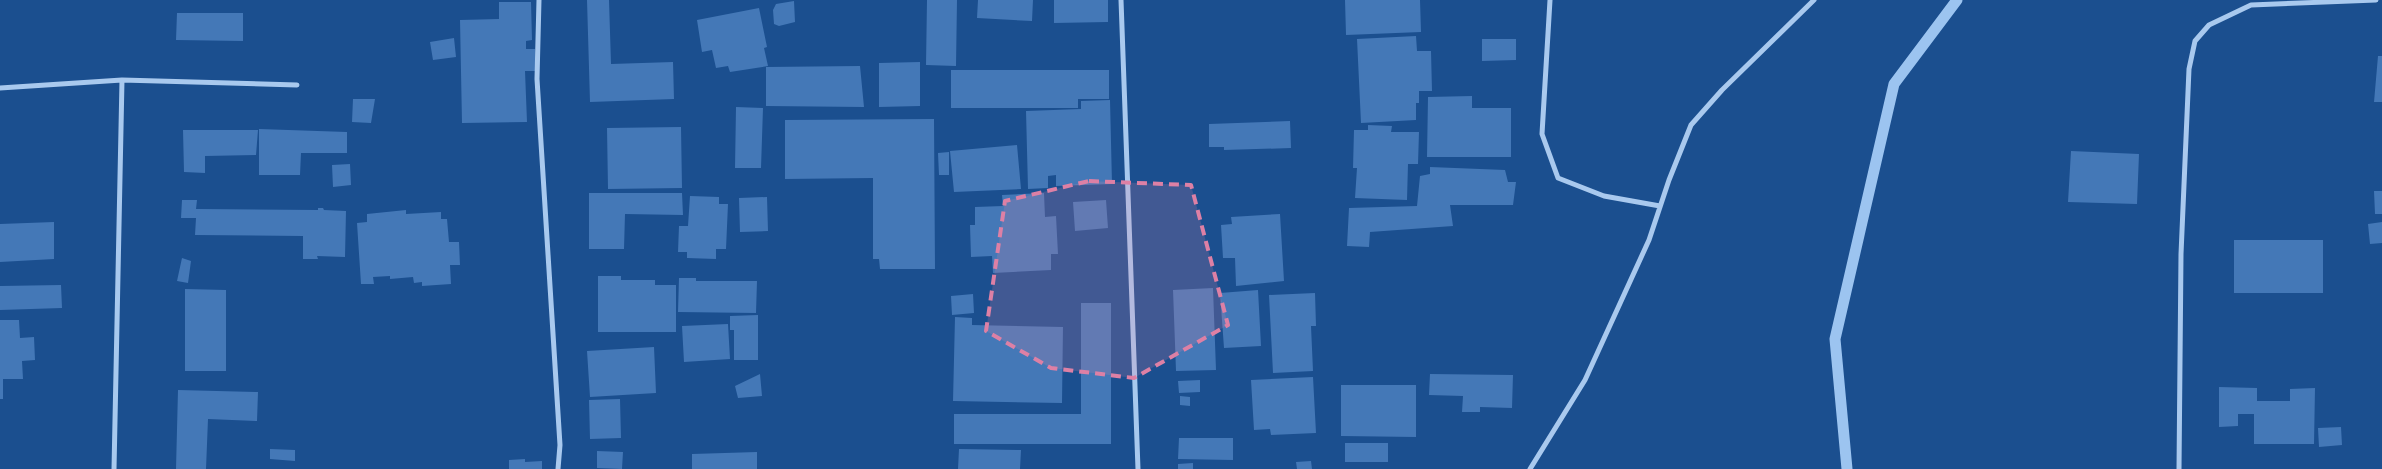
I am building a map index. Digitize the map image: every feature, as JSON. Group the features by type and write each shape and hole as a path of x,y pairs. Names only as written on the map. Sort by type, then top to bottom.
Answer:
{"street":[{"path":"539,0 537,79 560,445 558,469"},
{"path":"1121,0 1138,469"},
{"path":"1550,0 1542,134 1558,178 1604,196 1660,206"},
{"path":"1530,469 1585,380 1649,240 1691,125 1722,90 1814,0"},
{"path":"2179,469 2182,229 2189,69 2195,41 2209,25 2251,5 2376,0"},
{"path":"0,88 122,80 297,85"},
{"path":"114,469 122,80"}],"highlighted area":[{"path":"1089,181 1191,185 1228,325 1134,378 1051,368 986,331 1005,201"}],"building":[{"path":"587,0 609,0 611,64 673,62 674,99 590,102"},
{"path":"927,0 957,0 956,66 926,65"},
{"path":"978,0 1033,0 1032,21 977,18"},
{"path":"1054,0 1108,0 1108,22 1054,23"},
{"path":"1345,0 1420,0 1421,32 1346,35"},
{"path":"794,1 795,22 779,26 774,24 773,10 776,4"},
{"path":"499,2 531,2 532,40 526,41 526,49 535,49 536,71 525,71 527,122 462,123 460,20 499,19"},
{"path":"759,8 767,47 764,48 768,66 730,72 728,66 716,68 712,50 702,52 697,20"},
{"path":"177,13 243,13 243,41 176,40"},
{"path":"1416,36 1417,51 1431,51 1432,91 1419,91 1419,103 1416,103 1416,120 1361,123 1357,39"},
{"path":"454,38 456,57 433,60 430,42"},
{"path":"1482,39 1516,39 1516,60 1482,61"},
{"path":"2378,56 2382,56 2382,102 2374,102"},
{"path":"920,62 920,106 879,107 879,63"},
{"path":"860,66 864,107 766,106 766,67"},
{"path":"951,70 1109,70 1109,99 1078,99 1078,108 951,108"},
{"path":"1472,96 1472,108 1511,108 1511,157 1427,157 1428,97"},
{"path":"353,99 375,99 371,123 352,122"},
{"path":"1110,100 1112,184 1056,186 1056,175 1048,176 1048,188 1028,189 1026,111 1081,109 1081,101"},
{"path":"736,107 763,108 761,168 735,168"},
{"path":"934,119 935,269 880,269 879,259 873,259 873,178 785,179 785,120"},
{"path":"1290,121 1291,148 1224,150 1224,147 1209,147 1209,124"},
{"path":"1368,125 1392,126 1391,132 1419,132 1418,164 1408,164 1407,200 1355,198 1357,168 1353,168 1354,130 1368,130"},
{"path":"681,127 682,188 608,189 607,128"},
{"path":"259,129 347,132 347,153 301,153 300,175 259,175"},
{"path":"183,130 258,130 256,155 205,156 205,173 184,172"},
{"path":"1017,145 1021,189 954,192 950,151"},
{"path":"2071,151 2139,154 2137,204 2068,202"},
{"path":"949,152 949,175 939,175 938,153"},
{"path":"350,164 351,185 333,187 332,165"},
{"path":"1430,167 1505,170 1508,182 1516,182 1513,205 1450,205 1453,226 1370,232 1369,247 1347,246 1349,208 1417,206 1420,176 1430,174"},
{"path":"2374,191 2382,191 2382,214 2375,214"},
{"path":"589,193 682,193 683,215 625,214 624,249 589,249"},
{"path":"1044,193 1045,217 1056,216 1058,254 1051,254 1051,270 993,273 992,256 971,257 970,225 975,225 975,207 1003,206 1002,195"},
{"path":"690,196 719,197 719,204 728,204 726,249 716,249 716,259 687,258 687,252 678,252 679,226 688,226"},
{"path":"767,197 768,231 740,232 739,198"},
{"path":"182,200 197,200 196,209 318,210 318,208 323,208 324,210 346,211 345,257 317,256 318,259 303,259 303,236 195,235 196,218 181,218"},
{"path":"1106,200 1108,228 1075,231 1073,202"},
{"path":"406,210 406,214 441,212 441,219 447,219 449,242 459,242 460,265 450,265 451,284 422,286 422,282 414,283 413,277 390,279 390,276 373,277 374,284 361,284 357,223 367,222 367,214"},
{"path":"1280,214 1284,281 1236,286 1235,258 1223,258 1221,225 1232,224 1231,217"},
{"path":"54,222 54,259 0,262 0,224"},
{"path":"2382,222 2382,243 2370,244 2368,224"},
{"path":"2234,240 2323,240 2323,293 2234,293"},
{"path":"182,258 191,261 188,283 177,281"},
{"path":"598,276 621,276 621,280 655,280 655,285 676,285 676,332 598,332"},
{"path":"679,278 696,278 696,281 757,281 756,313 678,312"},
{"path":"61,285 62,308 0,310 0,286"},
{"path":"1213,288 1216,370 1176,371 1173,290"},
{"path":"185,289 226,290 226,371 185,371"},
{"path":"1258,290 1261,346 1224,348 1220,293"},
{"path":"1315,293 1316,326 1311,326 1313,371 1273,373 1269,295"},
{"path":"973,294 974,313 952,315 951,296"},
{"path":"1081,303 1111,303 1111,444 954,444 954,414 1081,414"},
{"path":"758,315 758,360 734,360 734,330 730,330 730,316"},
{"path":"955,317 972,318 972,325 1063,327 1062,403 953,401"},
{"path":"0,320 19,320 20,338 34,337 35,360 22,361 23,379 3,379 3,399 0,399"},
{"path":"728,324 730,359 684,362 682,326"},
{"path":"654,347 656,393 590,397 587,351"},
{"path":"760,374 762,396 738,398 735,386"},
{"path":"1430,374 1513,375 1512,408 1480,407 1480,412 1462,412 1463,396 1429,395"},
{"path":"1313,377 1316,433 1271,435 1270,429 1254,430 1251,380"},
{"path":"1200,380 1200,392 1179,393 1178,381"},
{"path":"1341,385 1416,385 1416,437 1341,436"},
{"path":"2219,387 2257,388 2257,401 2290,401 2290,389 2315,388 2314,444 2254,444 2254,414 2238,414 2238,426 2219,427"},
{"path":"178,390 258,392 257,421 208,419 206,469 176,469"},
{"path":"1180,396 1190,397 1190,406 1180,405"},
{"path":"620,399 621,438 590,439 589,400"},
{"path":"2341,427 2342,445 2319,447 2318,428"},
{"path":"1179,438 1233,438 1233,460 1178,459"},
{"path":"1345,443 1388,443 1388,462 1345,462"},
{"path":"270,449 295,450 295,461 270,459"},
{"path":"959,449 1021,450 1020,469 958,469"},
{"path":"597,451 623,452 622,469 597,468"},
{"path":"757,452 757,469 692,469 692,454"},
{"path":"525,459 525,462 542,461 542,469 509,469 509,460"},
{"path":"1311,461 1312,469 1297,469 1296,462"},
{"path":"1193,463 1193,469 1178,469 1178,464"}],"waterway":[{"path":"1847,469 1835,339 1894,84 1957,0"}]}
